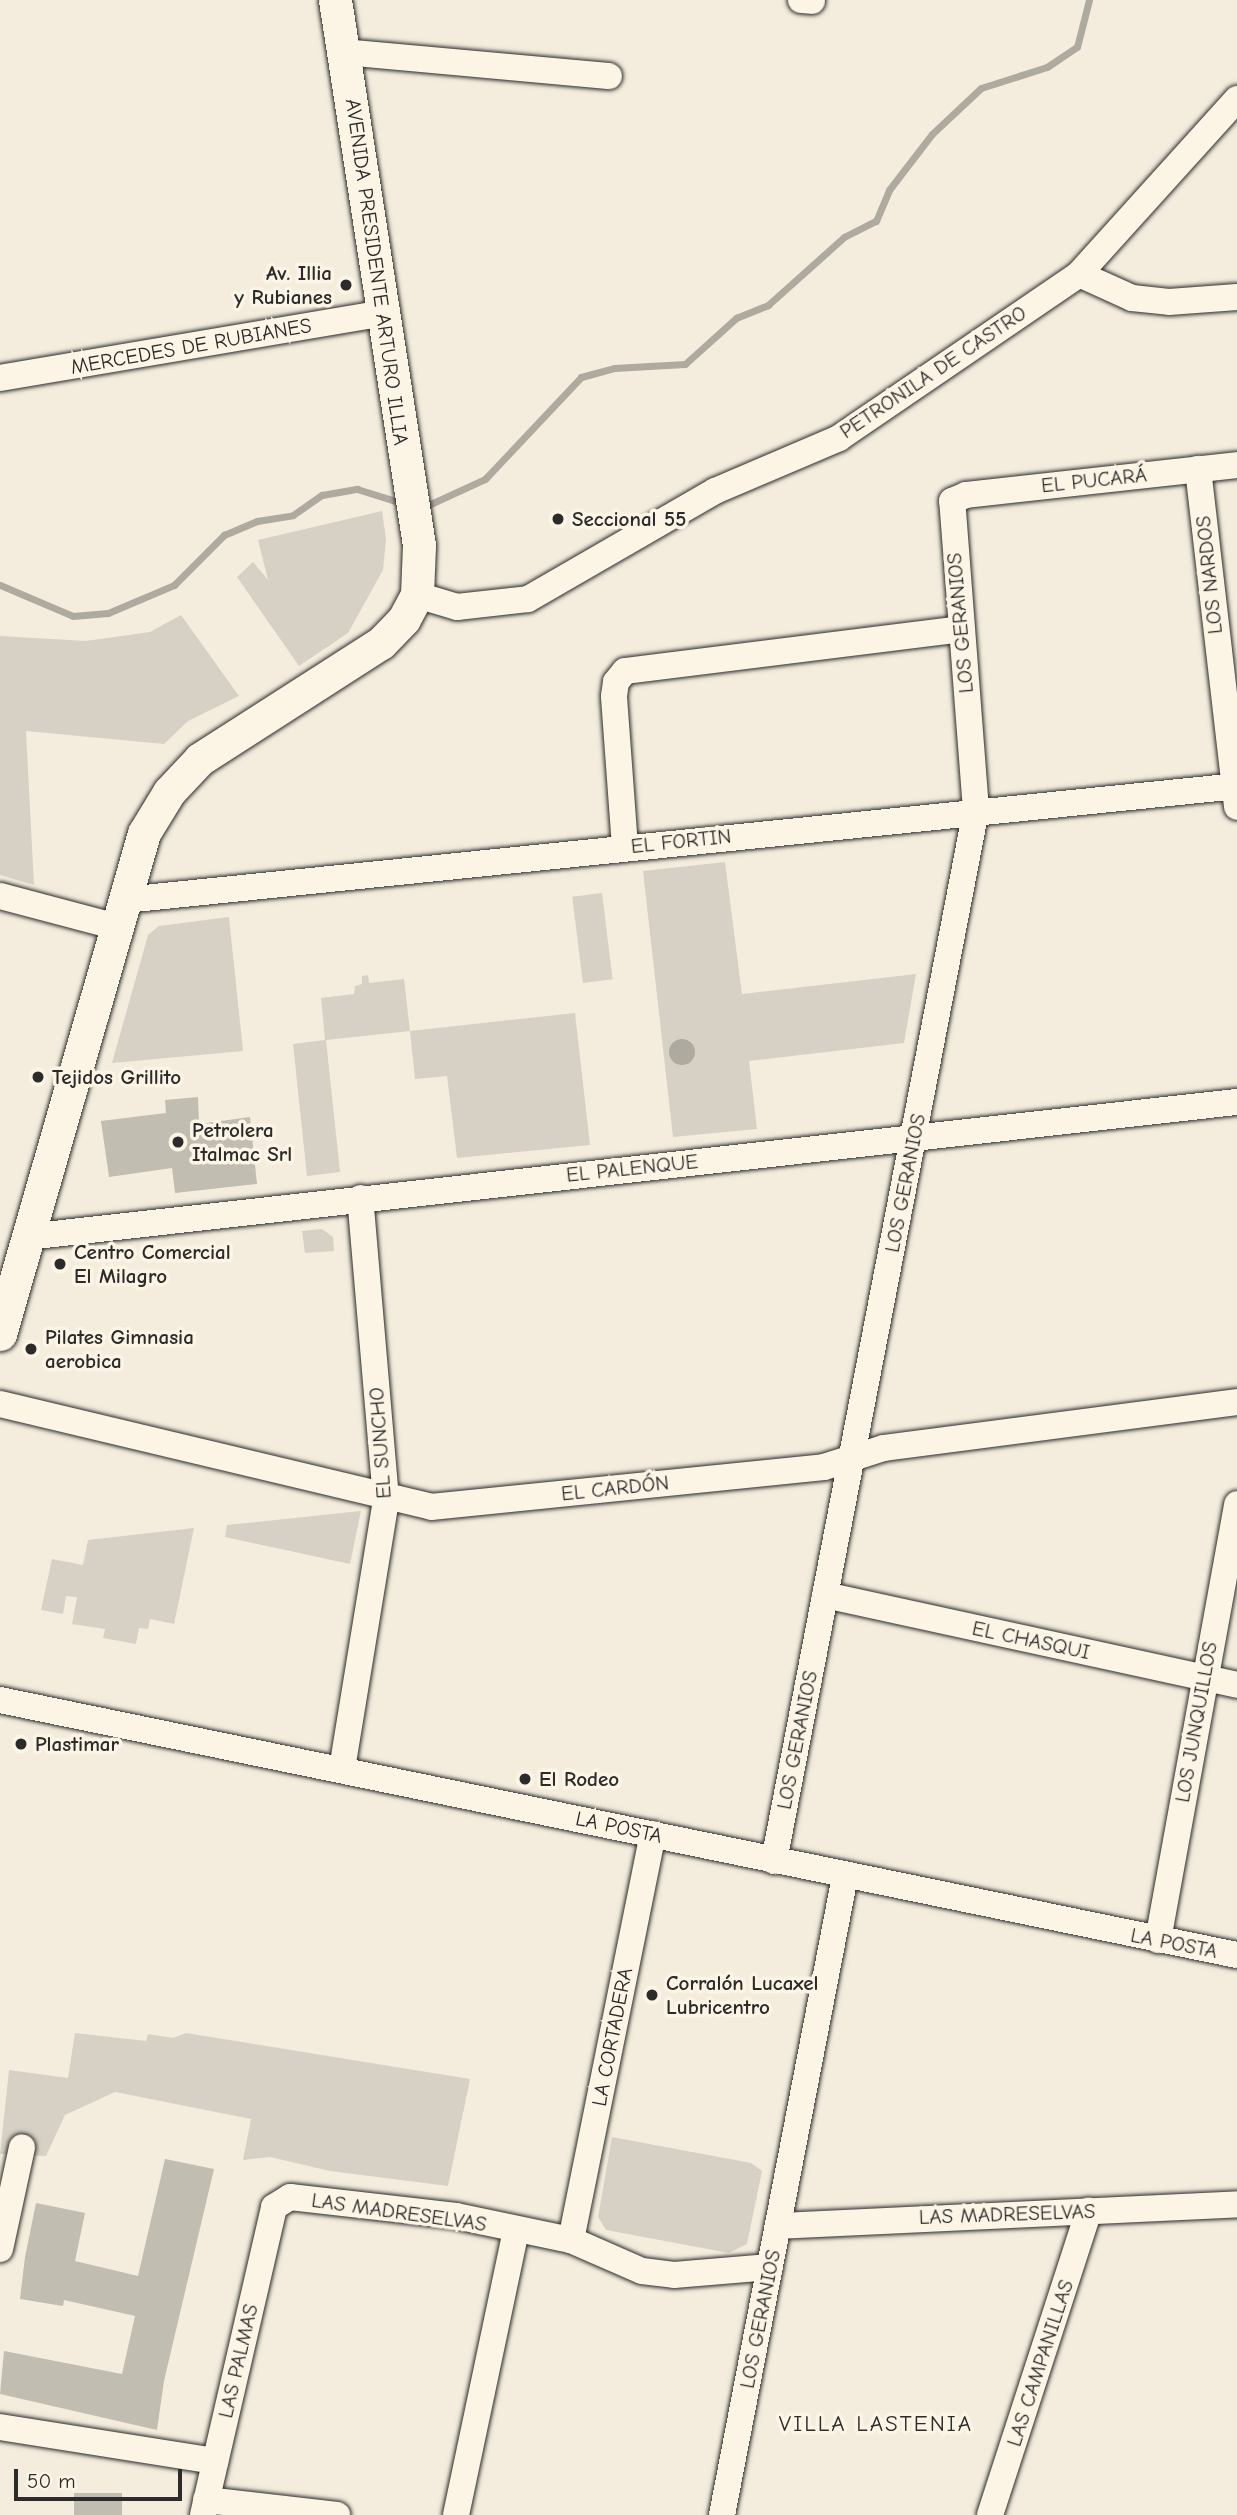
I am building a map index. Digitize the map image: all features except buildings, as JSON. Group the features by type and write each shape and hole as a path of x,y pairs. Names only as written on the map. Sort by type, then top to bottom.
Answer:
{"main road":[{"name":"AVENIDA PRESIDENTE ARTURO ILLIA","path":"335,0 419,545 416,595"},
{"path":"0,1334 16,1247 144,833 169,792 200,759 236,733 381,643 404,619 416,595"}],"street":[{"path":"344,52 609,76"},
{"name":"PETRONILA DE CASTRO","path":"416,595 457,607 528,599 715,491 839,438 1079,274 1237,99"},
{"path":"1079,274 1132,298 1170,302 1237,297"},
{"name":"MERCEDES DE RUBIANES","path":"0,378 383,313"},
{"name":"EL PUCARÁ","path":"952,501 966,495 1237,465"},
{"name":"LOS NARDOS","path":"1198,469 1236,793"},
{"name":"LOS GERANIOS","path":"774,1861 976,810 952,501"},
{"path":"625,847 614,696 616,682 625,671 961,629"},
{"name":"EL FORTIN","path":"121,914 625,847 976,810 1236,793"},
{"path":"0,896 121,914"},
{"name":"EL PALENQUE","path":"16,1247 360,1198 1237,1102"},
{"name":"EL SUNCHO","path":"342,1769 386,1499 360,1198"},
{"name":"EL CARDÓN","path":"0,1404 386,1499 431,1507 824,1467 884,1448 1237,1402"},
{"name":"LOS JUNQUILLOS","path":"1158,1940 1203,1677 1237,1504"},
{"name":"EL CHASQUI","path":"825,1595 1237,1685"},
{"name":"LA POSTA","path":"0,1700 1237,1955"},
{"name":"LA CORTADERA","path":"571,2241 653,1833"},
{"name":"LOS GERANIOS","path":"722,2515 845,1876"},
{"path":"0,2249 22,2147"},
{"name":"LAS MADRESELVAS","path":"274,2207 290,2197 456,2216 571,2241 617,2263 674,2275 770,2267"},
{"name":"LAS MADRESELVAS","path":"778,2225 1237,2204"},
{"name":"LAS PALMAS","path":"204,2507 274,2207"},
{"name":"LAS CAMPANILLAS","path":"990,2515 1089,2211"},
{"path":"456,2515 516,2231"},
{"path":"0,2427 215,2461"},
{"path":"204,2507 337,2515"}],"shaded area":[{"path":"382,511 386,539 383,570 348,633 299,666 237,577 253,562 268,580 258,540"},
{"path":"181,615 239,696 188,721 164,744 26,731 34,885 0,875 0,636 86,641 150,632"},
{"path":"725,862 742,994 916,974 904,1043 749,1061 757,1129 673,1137 643,871"},
{"path":"602,893 613,979 583,983 572,897"},
{"path":"229,917 243,1051 112,1063 148,935 159,926"},
{"path":"368,975 369,983 404,979 410,1031 326,1040 340,1172 307,1176 293,1044 325,1040 321,998 354,994 355,986 362,984 362,976"},
{"path":"575,1013 590,1145 457,1158 447,1076 415,1079 410,1031"},
{"path":"682,1039 691,1043 695,1052 691,1061 682,1065 673,1061 669,1052 673,1043"},
{"path":"322,1229 333,1237 334,1251 305,1253 302,1231"},
{"path":"361,1511 350,1564 225,1537 227,1525"},
{"path":"194,1528 174,1624 150,1619 148,1629 139,1628 136,1644 103,1638 105,1629 72,1624 77,1597 66,1596 63,1614 41,1610 52,1559 83,1565 88,1540"},
{"path":"75,2033 146,2041 148,2034 173,2038 186,2033 470,2079 448,2186 330,2171 270,2157 243,2160 251,2119 115,2092 65,2115 46,2156 0,2154 9,2070 68,2078"},
{"path":"612,2137 751,2163 762,2171 747,2244 729,2253 606,2230 598,2217"}],"waterway":[{"path":"422,508 485,479 581,377 614,368 685,364 736,318 768,305 844,237 876,221 889,190 932,134 981,88 1047,67 1077,47 1089,0"},
{"path":"0,585 73,616 108,613 174,585 224,535 257,521 293,515 322,495 357,489 405,504"}],"place":[{"name":"Av. Illia y Rubianes","path":"346,285"},
{"name":"Seccional 55","path":"558,519"},
{"name":"Tejidos Grillito","path":"38,1077"},
{"name":"Petrolera Italmac Srl","path":"178,1142"},
{"name":"Centro Comercial El Milagro","path":"60,1264"},
{"name":"Pilates Gimnasia aerobica","path":"31,1349"},
{"name":"Plastimar","path":"21,1744"},
{"name":"El Rodeo","path":"525,1779"},
{"name":"Corralón Lucaxel Lubricentro","path":"652,1995"}],"district":[{"name":"VILLA LASTENIA","path":"876,2424"}]}
